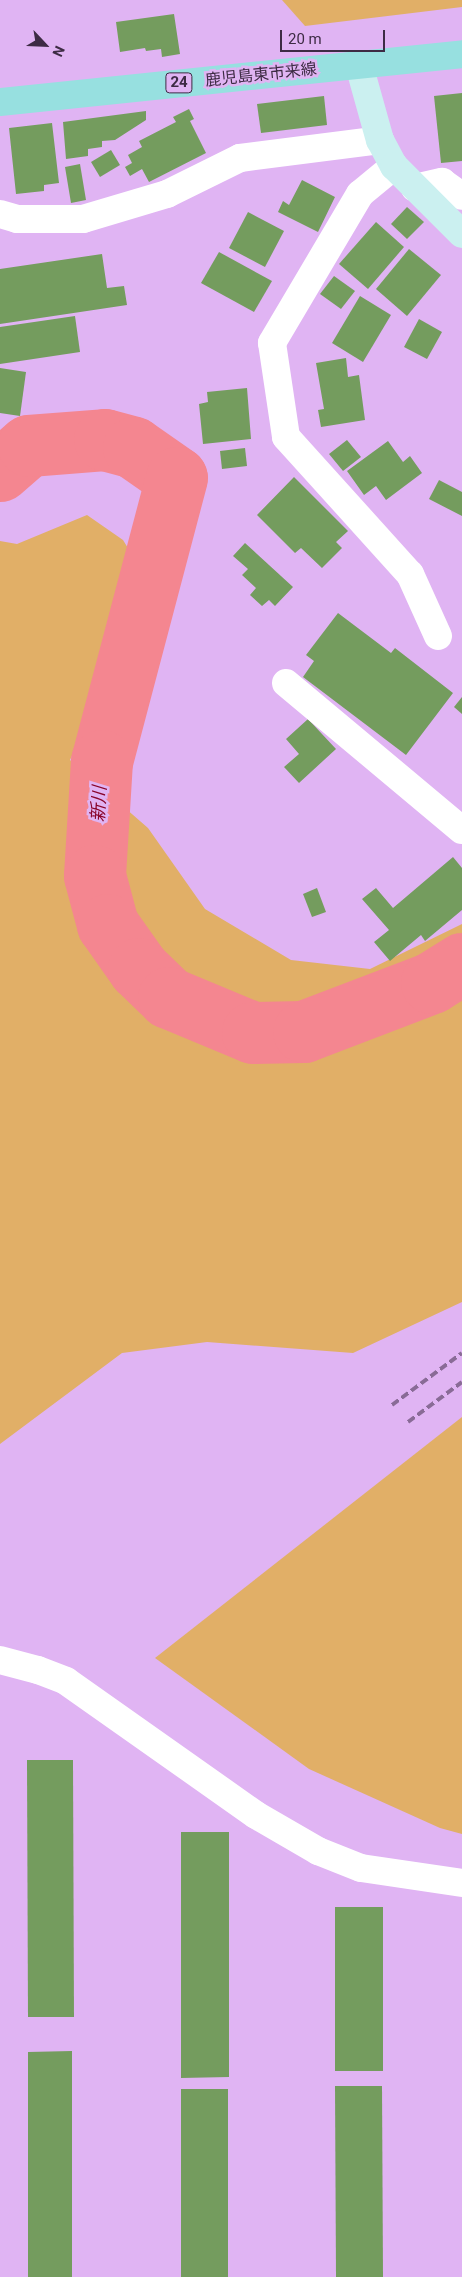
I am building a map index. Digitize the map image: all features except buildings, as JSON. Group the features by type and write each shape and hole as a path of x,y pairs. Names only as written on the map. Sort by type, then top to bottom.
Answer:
{"main road":[{"name":"鹿児島東市来線","path":"0,102 462,54"}],"street":[{"path":"358,65 380,140 394,166 462,234"},
{"path":"0,214 17,219 83,219 167,194 240,158 380,140"},
{"path":"394,166 360,194 272,343 286,437 410,574 438,636"},
{"path":"414,188 442,182 462,196"},
{"path":"286,683 462,830"},
{"path":"0,1660 38,1670 66,1681 256,1816 318,1851 361,1868 462,1883"}],"shaded area":[{"path":"282,0 462,0 462,7 305,26"},
{"path":"87,515 123,540 150,584 70,760 148,828 205,909 291,960 370,969 462,924 462,1302 353,1353 207,1342 122,1353 0,1444 0,541 17,544"},
{"path":"462,1417 462,1834 440,1828 309,1769 155,1658"}],"waterway":[{"name":"新川","path":"0,471 29,446 105,440 134,448 177,478 102,761 95,876 108,925 139,969 169,998 253,1033 304,1032 432,983 462,964"}],"railway":[{"path":"392,1405 462,1353"},
{"path":"408,1422 462,1382"}]}
